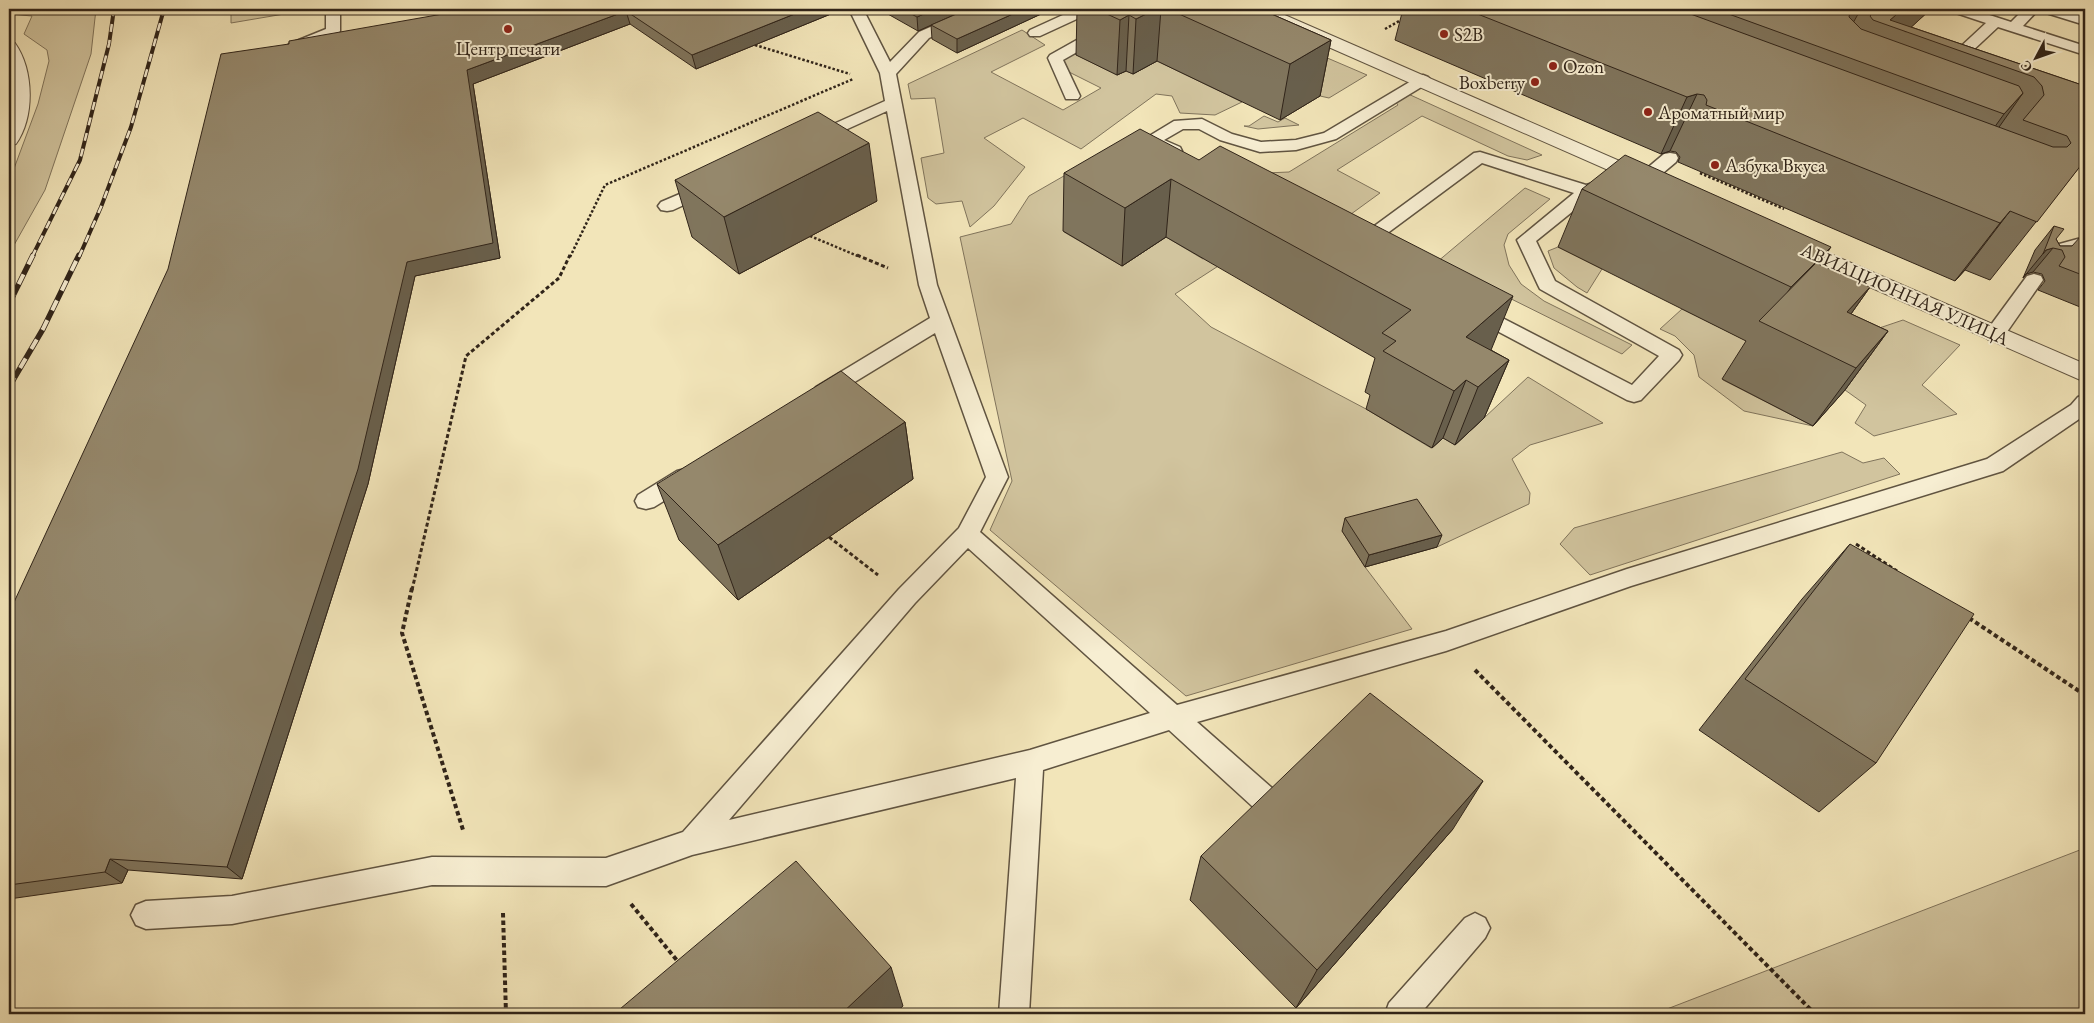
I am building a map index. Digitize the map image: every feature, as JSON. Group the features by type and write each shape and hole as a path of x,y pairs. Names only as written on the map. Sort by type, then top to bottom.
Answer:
{"street":[{"path":"1257,9 1423,80 1654,183"},
{"path":"9,47 20,69 21,87 14,128 9,140"},
{"name":"АВИАЦИОННАЯ УЛИЦА","path":"1772,235 2085,374"}],"lane":[{"path":"286,51 333,30 333,9"},
{"path":"692,842 907,596 967,534 997,477 928,285 888,73 856,9"},
{"path":"888,73 924,35 982,9"},
{"path":"1035,33 1087,9"},
{"path":"1072,96 1054,58 1142,9"},
{"path":"1958,9 2085,51"},
{"path":"2014,27 2032,9"},
{"path":"2048,9 2085,20"},
{"path":"1966,72 1942,70 1996,21"},
{"path":"1186,158 1152,140 1180,124 1202,124 1226,137 1260,147 1296,145 1330,136 1423,80"},
{"path":"802,144 893,102"},
{"path":"1343,236 1360,245 1480,157 1587,191"},
{"path":"1654,183 1669,159"},
{"path":"1455,301 1634,395 1672,355 1547,285 1526,240 1587,191 1604,184 1621,168"},
{"path":"667,206 721,181"},
{"path":"2047,264 2058,250 2085,242"},
{"path":"1995,334 2034,280"},
{"path":"807,403 942,320"},
{"path":"146,915 232,910 432,871 606,872 692,842 1030,762 1172,718 1446,641 1627,578 1995,465 2078,410 2085,402"},
{"path":"646,501 706,465"},
{"path":"967,534 1262,797"},
{"path":"1014,1014 1030,762"},
{"path":"1400,1014 1475,928"}],"path":[{"path":"1383,30 1405,17"},
{"path":"506,1014 489,872 402,633 466,356 559,278 605,184 859,76 755,44"},
{"path":"1669,159 1785,210"},
{"path":"810,236 928,285"},
{"path":"1818,519 1902,574"},
{"path":"829,537 907,596"},
{"path":"1968,618 2085,695"},
{"path":"1446,641 1815,1014"},
{"path":"606,872 684,968"}],"shaded area":[{"path":"9,9 96,9 91,54 45,190 9,254 9,182 38,104 49,61 47,50 24,34 32,16 9,14"},
{"path":"231,9 290,9 290,13 231,23"},
{"path":"1213,9 1367,75 1329,98 1320,96 1247,61"},
{"path":"1022,30 1045,45 991,72 1063,110 1101,88 1053,64 1048,57 1055,53 1071,52 1117,75 1126,71 1133,74 1157,61 1242,102 1215,115 1180,113 1172,96 1156,94 1081,149 1023,118 984,138 1025,167 994,206 970,227 962,201 936,204 928,198 921,158 944,153 935,98 911,99 908,84"},
{"path":"1406,93 1542,155 1527,160 1508,156 1422,116 1337,170 1380,193 1347,217 1266,173 1289,172 1398,105 1394,100"},
{"path":"1264,116 1278,122 1285,118 1299,125 1258,129 1244,126 1249,126"},
{"path":"1076,169 1064,232 1122,266 1166,237 1203,259 1212,253 1226,261 1175,294 1211,327 1366,409 1431,448 1443,438 1455,445 1528,377 1603,423 1530,445 1512,459 1530,493 1529,504 1437,547 1412,511 1342,531 1365,567 1412,629 1186,696 990,530 1012,481 960,237 1011,224 1029,196"},
{"path":"1525,188 1550,199 1508,234 1504,245 1509,265 1521,284 1544,301 1632,345 1622,354 1455,271 1399,294"},
{"path":"1558,247 1602,269 1587,293 1554,268 1548,251"},
{"path":"1682,309 1755,345 1723,380 1813,426 1744,411 1699,377 1694,355 1675,336 1660,329"},
{"path":"1903,320 1960,345 1922,385 1957,414 1874,436 1855,423 1866,405 1845,390 1829,345"},
{"path":"1842,452 1863,463 1884,458 1900,474 1590,575 1560,544 1574,528"},
{"path":"2085,848 2085,1014 1654,1014"}],"building":[{"path":"471,9 807,9 692,55 626,11 467,70 493,243 407,262 358,469 227,867 110,859 105,872 9,885 9,613 168,269 221,54 289,44 289,41"},
{"path":"902,9 935,9 917,17"},
{"path":"968,9 1024,9 957,39 931,25"},
{"path":"1096,9 1156,9 1136,19 1129,15 1120,20"},
{"path":"1168,9 1260,9 1331,40 1290,64"},
{"path":"1465,9 1677,9 2053,147 2067,147 2071,143 2067,136 2023,120 2044,95 2042,86 2034,77 1873,20 1870,16 1877,9 1903,9 1890,20 2085,86 2085,160 2037,222 2010,211 2000,223 1706,105 1707,100 1704,95 1697,94 1687,97"},
{"path":"1715,9 1854,9 1850,12 1849,17 1861,29 2019,86 2023,93 2004,114"},
{"path":"818,112 869,143 724,217 675,180"},
{"path":"1140,129 1199,160 1220,146 1513,296 1466,337 1509,360 1478,387 1466,380 1454,391 1383,351 1396,341 1382,333 1411,310 1171,179 1125,208 1064,173"},
{"path":"1625,155 1831,247 1791,287 1582,189"},
{"path":"2054,226 2064,229 2056,239 2060,246 2072,246 2081,236 2085,238 2085,276 2059,266 2065,257 2062,250 2053,248 2046,250 2043,254"},
{"path":"1816,263 1870,287 1847,312 1888,331 1856,368 1759,321"},
{"path":"841,371 905,422 718,545 657,484"},
{"path":"1417,499 1442,535 1369,555 1345,518"},
{"path":"1850,544 1974,614 1876,763 1745,679"},
{"path":"1370,693 1483,781 1317,970 1201,856"},
{"path":"796,861 891,967 841,1014 614,1014"}],"railway":[{"path":"32,257 80,160 109,44 114,9"},
{"path":"79,257 101,207 131,127 164,9"},
{"path":"9,304 33,255"},
{"path":"9,387 43,329 79,255"}],"place":[{"name":"Центр печати","path":"508,29"},
{"name":"S2B","path":"1444,34"},
{"name":"Ozon","path":"1553,66"},
{"name":"Boxberry","path":"1535,82"},
{"name":"Ароматный мир","path":"1648,112"},
{"name":"Азбука Вкуса","path":"1715,165"}]}
